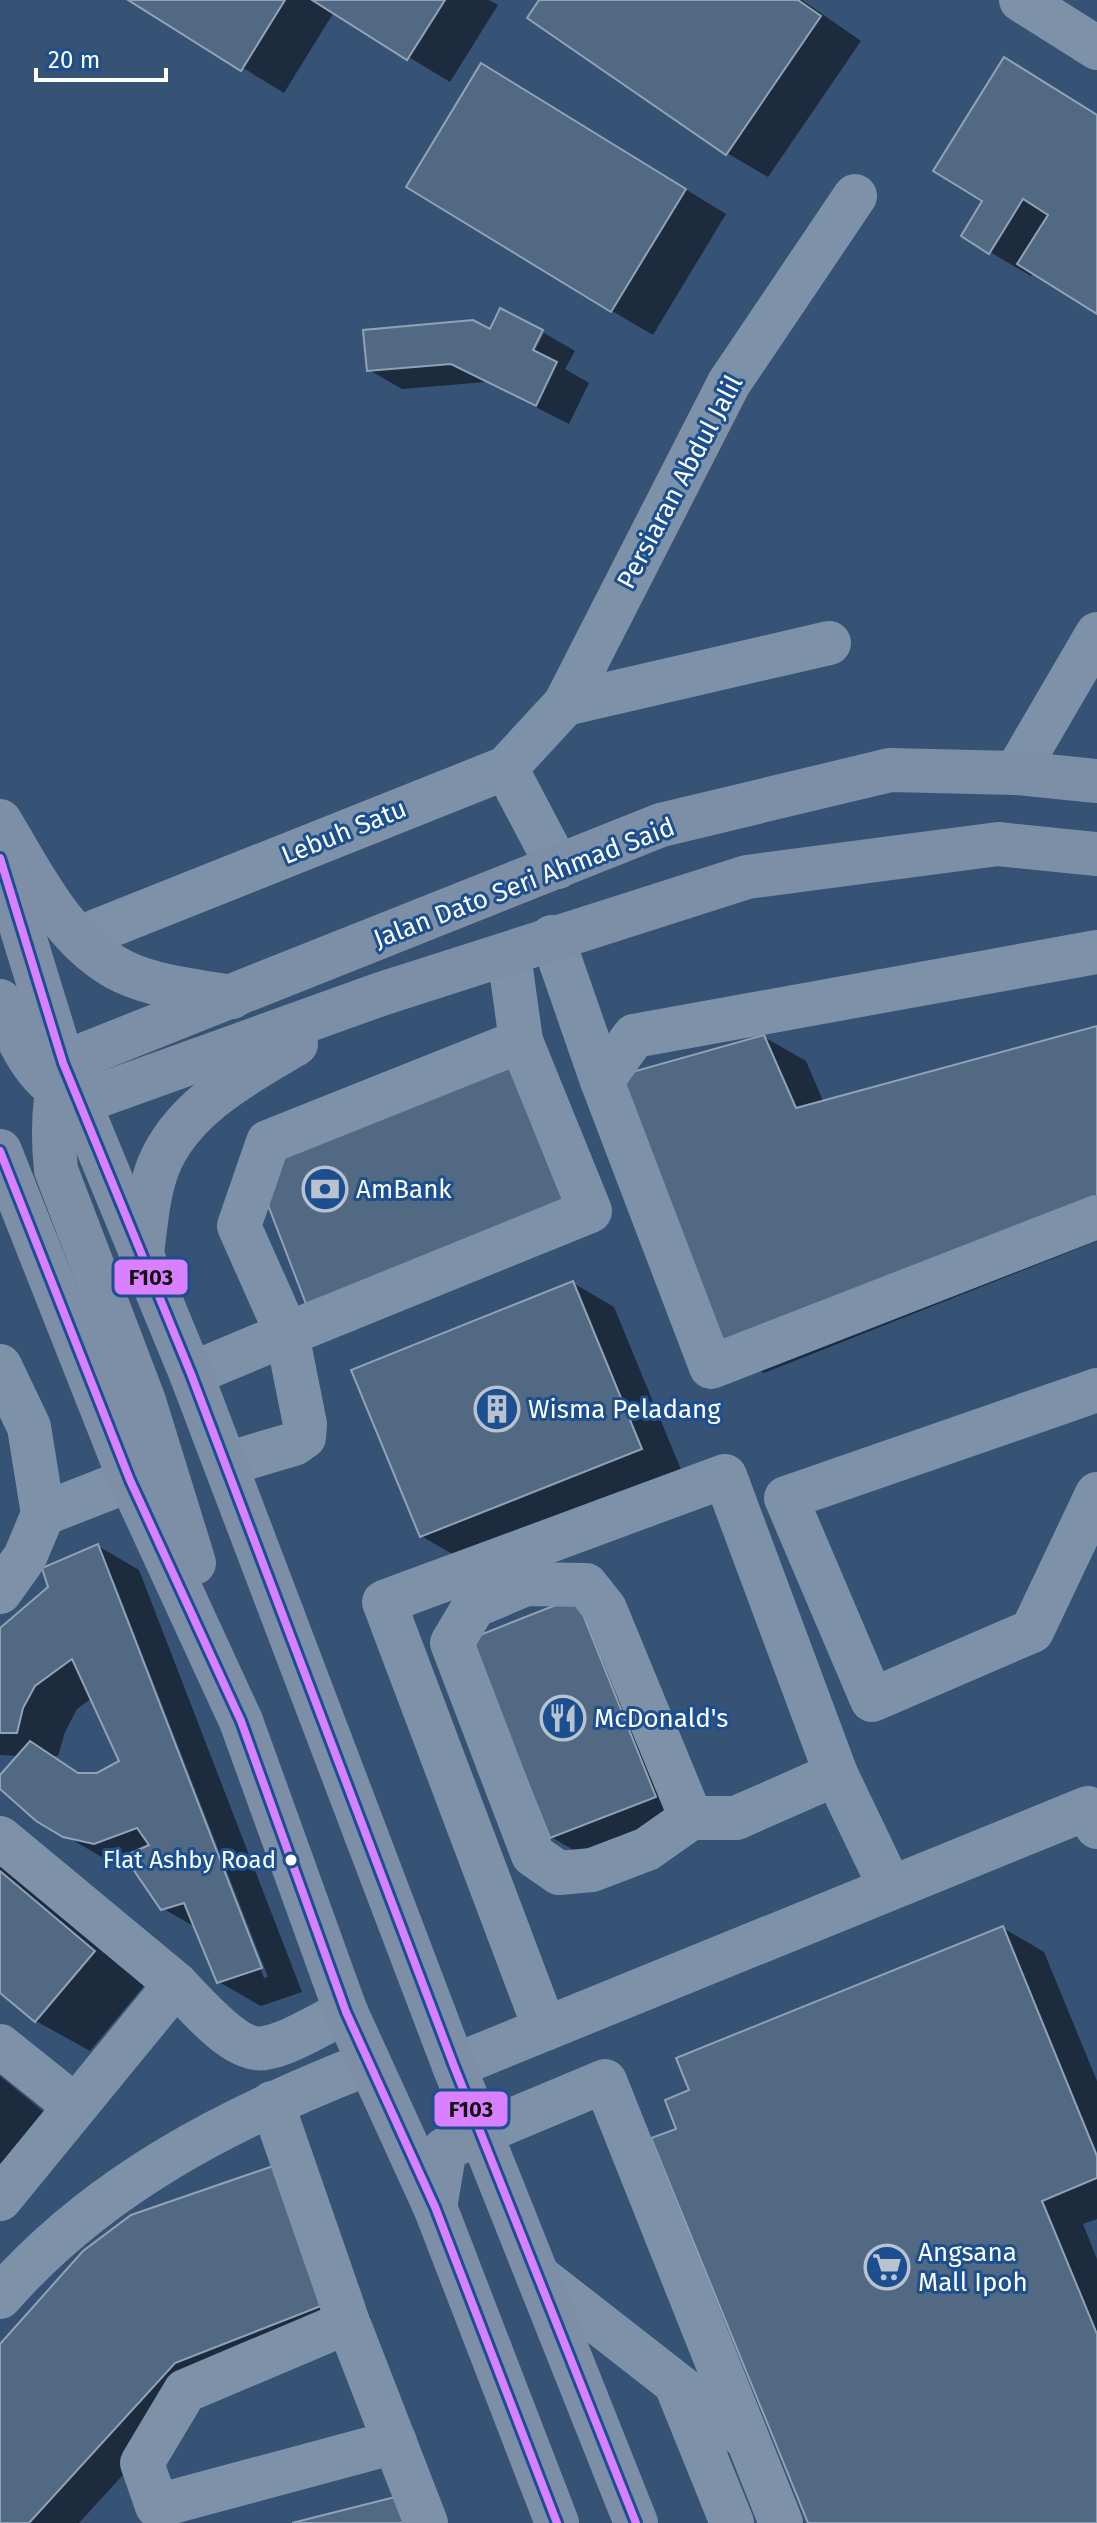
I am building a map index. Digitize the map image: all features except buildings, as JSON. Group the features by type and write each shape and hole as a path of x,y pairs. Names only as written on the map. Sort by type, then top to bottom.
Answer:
{"main road":[{"name":"Jalan Dato Seri Ahmad Said","path":"66,1085 232,997 661,825 890,770 1016,773 1097,781"},
{"path":"0,821 51,905 79,938 125,972 232,997"},
{"name":"Jalan Dato Seri Ahmad Said","path":"66,1085 509,955 552,937 747,877 998,844 1097,854"},
{"path":"0,858 66,1085 142,1253 191,1374 454,2066 636,2523"},
{"path":"142,1253 159,1166 180,1130 215,1095 381,994"},
{"path":"0,1001 27,1059 66,1085"},
{"path":"66,1085 52,1137 56,1170 144,1401 241,1721 346,2012 367,2064 435,2207 557,2523"},
{"path":"0,1151 130,1480 241,1721"},
{"path":"435,2207 445,2149 481,2133"}],"street":[{"path":"1021,0 1097,48"},
{"name":"Persiaran Abdul Jalil","path":"506,768 565,704 729,383 855,196"},
{"path":"1016,773 1097,634"},
{"path":"565,704 829,643"},
{"path":"506,768 558,867"},
{"name":"Lebuh Satu","path":"79,938 506,768"},
{"path":"552,937 602,1081 711,1367 1097,1217"},
{"path":"602,1081 634,1036 1097,952"},
{"path":"191,1374 590,1211 521,1041 509,955"},
{"path":"226,1464 294,1444 304,1437 305,1424 287,1334 239,1226 268,1142 521,1041"},
{"path":"0,1366 29,1427 43,1514 25,1557 0,1592"},
{"path":"1097,1390 786,1498 872,1700 1032,1631 1097,1494"},
{"path":"545,2029 384,1602 725,1476 836,1774 890,1887"},
{"path":"43,1514 130,1480"},
{"path":"477,1844 477,1804 443,1684 452,1643 474,1606 526,1584 586,1585 605,1609 691,1818"},
{"path":"452,1643 533,1855 559,1873 592,1870 647,1849 691,1818 736,1818 836,1774"},
{"path":"454,2066 1088,1808 1097,1827"},
{"path":"0,1838 176,1984 229,2036 245,2046 264,2049 346,2012"},
{"path":"0,2199 176,1984"},
{"path":"0,2046 75,2106"},
{"path":"0,2297 38,2254 115,2191 199,2139 272,2103 367,2064"},
{"path":"481,2133 605,2081 781,2523"},
{"path":"272,2103 348,2322 426,2523"},
{"path":"538,2276 677,2387 748,2439"},
{"path":"348,2322 185,2391 142,2463 157,2506 395,2442"},
{"path":"677,2387 732,2523"}],"transit line":[{"name":"F103","path":"0,858 63,1063 191,1374 454,2066 636,2523"},
{"name":"F103","path":"0,1151 130,1480 241,1721 346,2012 435,2207 557,2523"}],"place":[{"name":"AmBank","path":"325,1189"},
{"name":"Wisma Peladang","path":"497,1409"},
{"name":"McDonald's","path":"563,1718"},
{"name":"Flat Ashby Road","path":"291,1860"},
{"name":"Angsana Mall Ipoh","path":"887,2267"}]}
